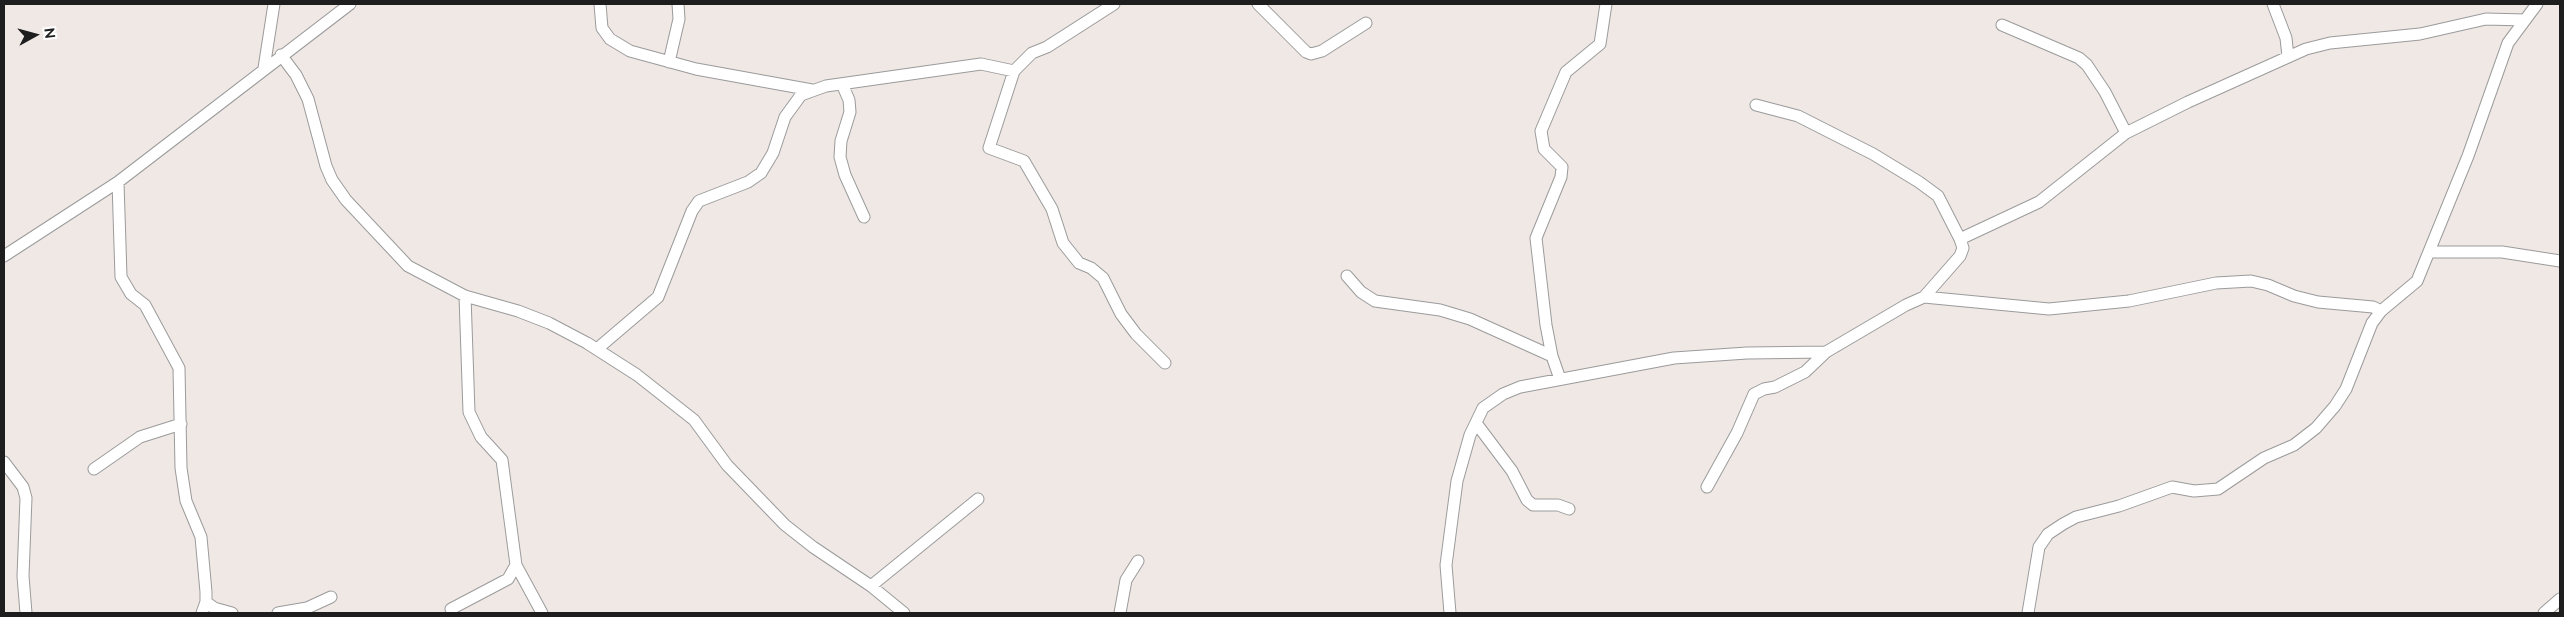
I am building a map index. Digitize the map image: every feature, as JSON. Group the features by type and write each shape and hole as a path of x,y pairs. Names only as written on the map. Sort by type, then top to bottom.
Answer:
{"street":[{"path":"264,68 274,4"},
{"path":"4,256 118,182 222,103 264,68 350,4"},
{"path":"600,4 602,28 610,39 630,51 669,62 812,90"},
{"path":"669,62 679,19 678,4"},
{"path":"1114,4 1047,47 1032,53 1014,71 989,148 1024,161 1052,209 1063,243 1079,263 1090,268 1103,278 1121,314 1136,334 1165,363"},
{"path":"1258,4 1306,52 1311,54 1322,51 1366,23"},
{"path":"1560,378 1552,356 1539,280 1536,238 1561,177 1562,167 1544,149 1541,131 1566,72 1600,44 1606,4"},
{"path":"2273,4 2286,38 2288,57"},
{"path":"2028,613 2039,547 2048,534 2076,517 2119,506 2172,487 2194,491 2218,490 2264,458 2294,445 2316,428 2339,401 2346,389 2372,323 2381,311 2417,281 2468,156 2508,43 2537,4"},
{"path":"1960,239 2053,194 2126,133 2188,102 2306,49 2351,39 2420,34 2486,19 2525,20"},
{"path":"2002,25 2079,58 2087,65 2106,92 2126,133"},
{"path":"281,55 296,75 308,99 326,166 346,200 408,266 464,296 518,311 549,323 598,349 637,375 694,420 728,465 785,525 813,547 871,586 904,613"},
{"path":"598,349 658,297 692,211 698,201 748,182 761,173 773,153 790,109 801,95 812,90 842,84 981,64 1014,71"},
{"path":"842,84 850,112 840,141 840,156 845,175 864,217"},
{"path":"1707,487 1737,434 1754,394 1764,389 1775,387 1805,372 1826,352 1906,305 1924,297 1960,256 1963,248 1938,196 1919,182 1873,154 1798,116 1756,105"},
{"path":"118,182 119,262 122,276 132,294 145,305 156,328 177,361 182,476 186,501 201,537 204,608 214,608 232,613"},
{"path":"2429,252 2502,252 2560,261"},
{"path":"1347,276 1361,292 1375,301 1440,310 1470,319 1552,356"},
{"path":"1924,297 2049,309 2129,301 2216,283 2251,281 2318,302 2373,307 2381,311"},
{"path":"464,296 469,412 481,437 502,460 516,565 542,613"},
{"path":"1450,613 1446,565 1457,482 1476,423 1483,408 1503,394 1520,387 1560,378 1674,358 1747,353 1826,352"},
{"path":"1476,423 1512,471 1527,500 1533,505 1558,505 1569,509"},
{"path":"94,468 140,437 181,424"},
{"path":"4,462 23,487 26,498 23,576 26,613"},
{"path":"871,586 978,499"},
{"path":"1120,613 1126,580 1138,561"},
{"path":"451,610 508,579 516,565"},
{"path":"278,613 307,608 331,597"},
{"path":"2544,613 2560,599"}]}
